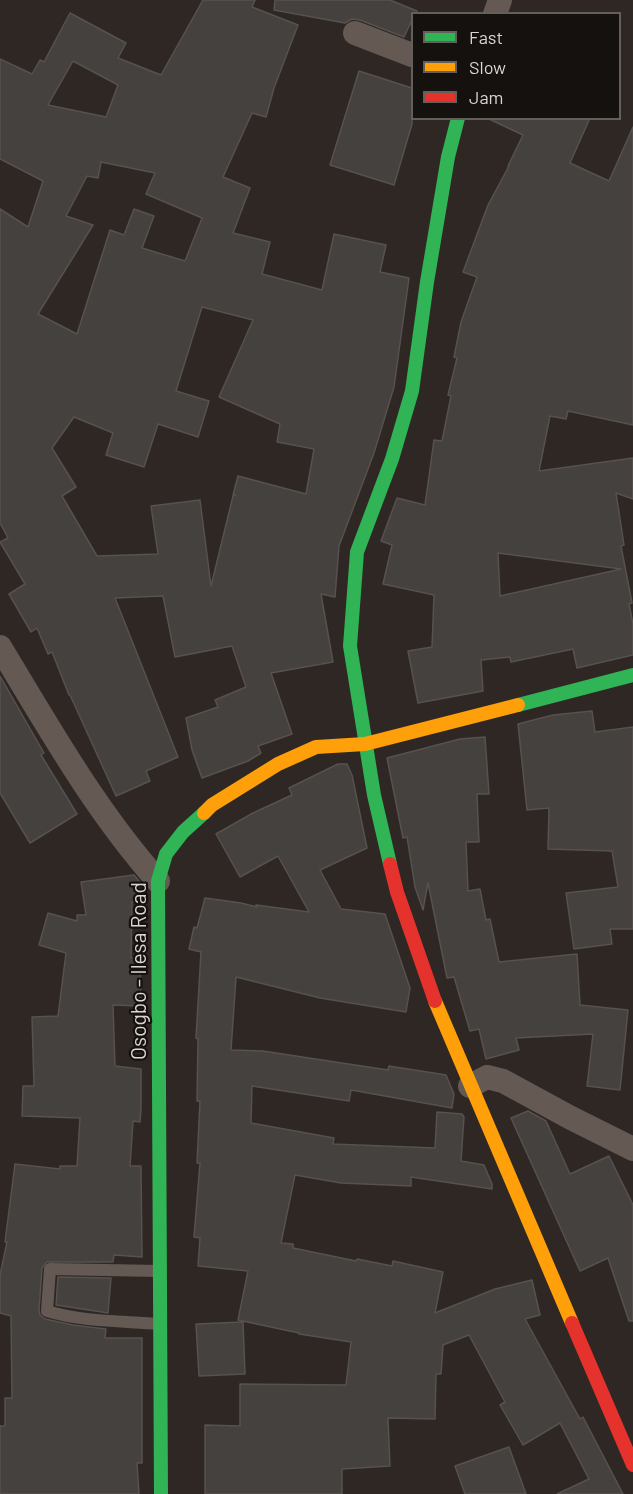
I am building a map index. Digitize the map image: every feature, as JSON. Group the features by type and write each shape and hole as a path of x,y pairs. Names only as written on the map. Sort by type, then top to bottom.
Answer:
{"street":[{"path":"355,33 411,55"},
{"path":"458,120 444,180 412,390 392,459 357,552 350,646 374,795 397,892 435,1002 633,1465"},
{"path":"0,647 85,786 130,850 158,882"},
{"name":"Osogbo - Ilesa Road","path":"161,1494 158,882 166,854 183,832 212,805 278,764 316,747 365,744 633,675"},
{"path":"470,1086 487,1077 503,1081 633,1149"}],"lane":[{"path":"160,1271 50,1269 47,1311 71,1318 160,1324"}],"building":[{"path":"203,0 255,0 252,7 298,25 274,88 266,117 252,113 223,177 250,188 233,233 270,242 262,274 322,290 334,234 386,245 380,272 409,278 394,387 374,453 339,546 335,597 321,594 333,662 271,673 292,734 258,746 261,753 248,761 202,778 192,750 186,718 218,707 215,700 246,687 232,646 175,657 163,596 115,598 178,757 146,771 150,781 116,796 69,695 52,652 48,654 37,628 31,632 9,594 25,584 0,542 8,538 0,523 0,209 28,227 43,181 0,159 0,59 32,74 40,60 44,62 70,13 126,43 118,58 161,75","holes":["73,61 118,85 106,117 48,105","101,162 155,173 146,194 202,218 185,261 142,248 154,216 134,209 124,235 110,230 77,334 38,314 93,225 66,216 87,176 98,178","202,307 253,320 219,397 280,424 277,442 314,449 306,494 238,476 211,586 200,500 151,506 158,554 97,556 62,496 76,487 52,448 74,417 113,433 106,455 144,467 158,424 198,437 209,401 176,391"]},
{"path":"275,0 390,0 417,11 411,12 411,22 404,37 360,20 352,19 345,23 274,10"},
{"path":"359,71 411,88 412,124 394,185 330,165"},
{"path":"491,120 589,120 570,163 609,181 633,127 633,425 568,411 566,419 550,416 539,471 633,458 633,499 616,493 624,545 621,546 632,603 629,604 633,624 633,655 577,668 573,649 511,662 510,657 481,660 483,691 418,703 408,651 432,647 434,595 383,584 392,545 381,541 397,498 425,505 434,440 442,441 461,322 477,277 463,272 488,205 523,135","holes":["498,553 621,569 500,596"]},
{"path":"0,676 44,753 41,755 77,814 30,843 0,793"},
{"path":"592,711 595,732 633,727 633,929 610,929 612,944 574,949 566,893 618,887 612,851 548,849 549,808 527,810 518,724 553,715"},
{"path":"485,737 489,794 477,794 479,842 466,842 468,891 480,889 486,920 490,919 499,962 577,954 580,1005 628,1010 620,1090 587,1086 593,1034 516,1038 519,1050 486,1059 479,1029 470,1031 454,977 447,978 428,883 423,910 415,887 407,837 403,838 387,758 460,739"},
{"path":"338,764 347,764 352,775 367,848 320,870 341,909 385,914 410,988 406,1012 320,998 236,977 231,1050 263,1051 388,1070 389,1066 446,1075 454,1094 452,1108 351,1090 349,1101 252,1086 251,1123 334,1138 333,1144 435,1148 437,1112 462,1114 464,1117 461,1161 484,1165 492,1189 411,1177 411,1186 341,1183 295,1175 281,1243 293,1244 293,1248 356,1261 357,1259 392,1266 393,1261 443,1272 435,1313 495,1289 532,1280 540,1315 525,1319 580,1419 583,1417 623,1494 557,1494 589,1479 560,1423 523,1445 500,1405 505,1402 469,1335 443,1345 441,1374 436,1374 435,1419 388,1418 390,1466 342,1469 342,1494 205,1494 205,1425 240,1426 240,1384 346,1385 351,1342 299,1334 238,1320 248,1271 198,1266 200,1238 194,1237 200,1163 197,1163 200,1101 197,1101 198,1039 196,1038 201,952 189,949 194,927 197,928 205,898 257,907 256,905 309,912 278,856 240,877 216,834 292,795 289,788"},
{"path":"134,875 139,881 139,901 132,902 131,958 140,958 141,1006 113,1005 115,1066 141,1069 140,1122 133,1121 130,1166 141,1166 142,1257 114,1255 113,1262 47,1262 42,1268 39,1310 40,1315 45,1319 106,1329 105,1338 142,1338 142,1463 137,1463 139,1494 0,1494 0,1426 5,1426 5,1398 12,1398 11,1316 0,1313 0,1275 7,1242 5,1242 15,1164 60,1169 60,1166 77,1166 80,1118 22,1116 23,1086 34,1086 32,1017 58,1016 66,953 39,945 48,913 77,921 77,915 86,915 81,882"},
{"path":"528,1111 546,1121 570,1174 609,1156 633,1205 633,1321 629,1321 608,1258 580,1271 511,1118"},
{"path":"58,1277 111,1278 108,1313 56,1305"},
{"path":"243,1322 245,1374 199,1376 196,1324"},
{"path":"509,1447 526,1494 465,1494 455,1466"}],"traffic: fast":[{"path":"390,864 374,795 350,646 357,552 392,459 412,391 427,282 448,157 457,120"},
{"path":"518,705 633,675"},
{"path":"161,1494 158,881 166,854 183,832 204,813"}],"traffic: slow":[{"path":"204,813 212,805 278,764 316,747 365,744 518,705"},
{"path":"435,1001 572,1323"}],"traffic: jam":[{"path":"390,864 397,892 435,1001"},
{"path":"572,1323 633,1465"}]}
